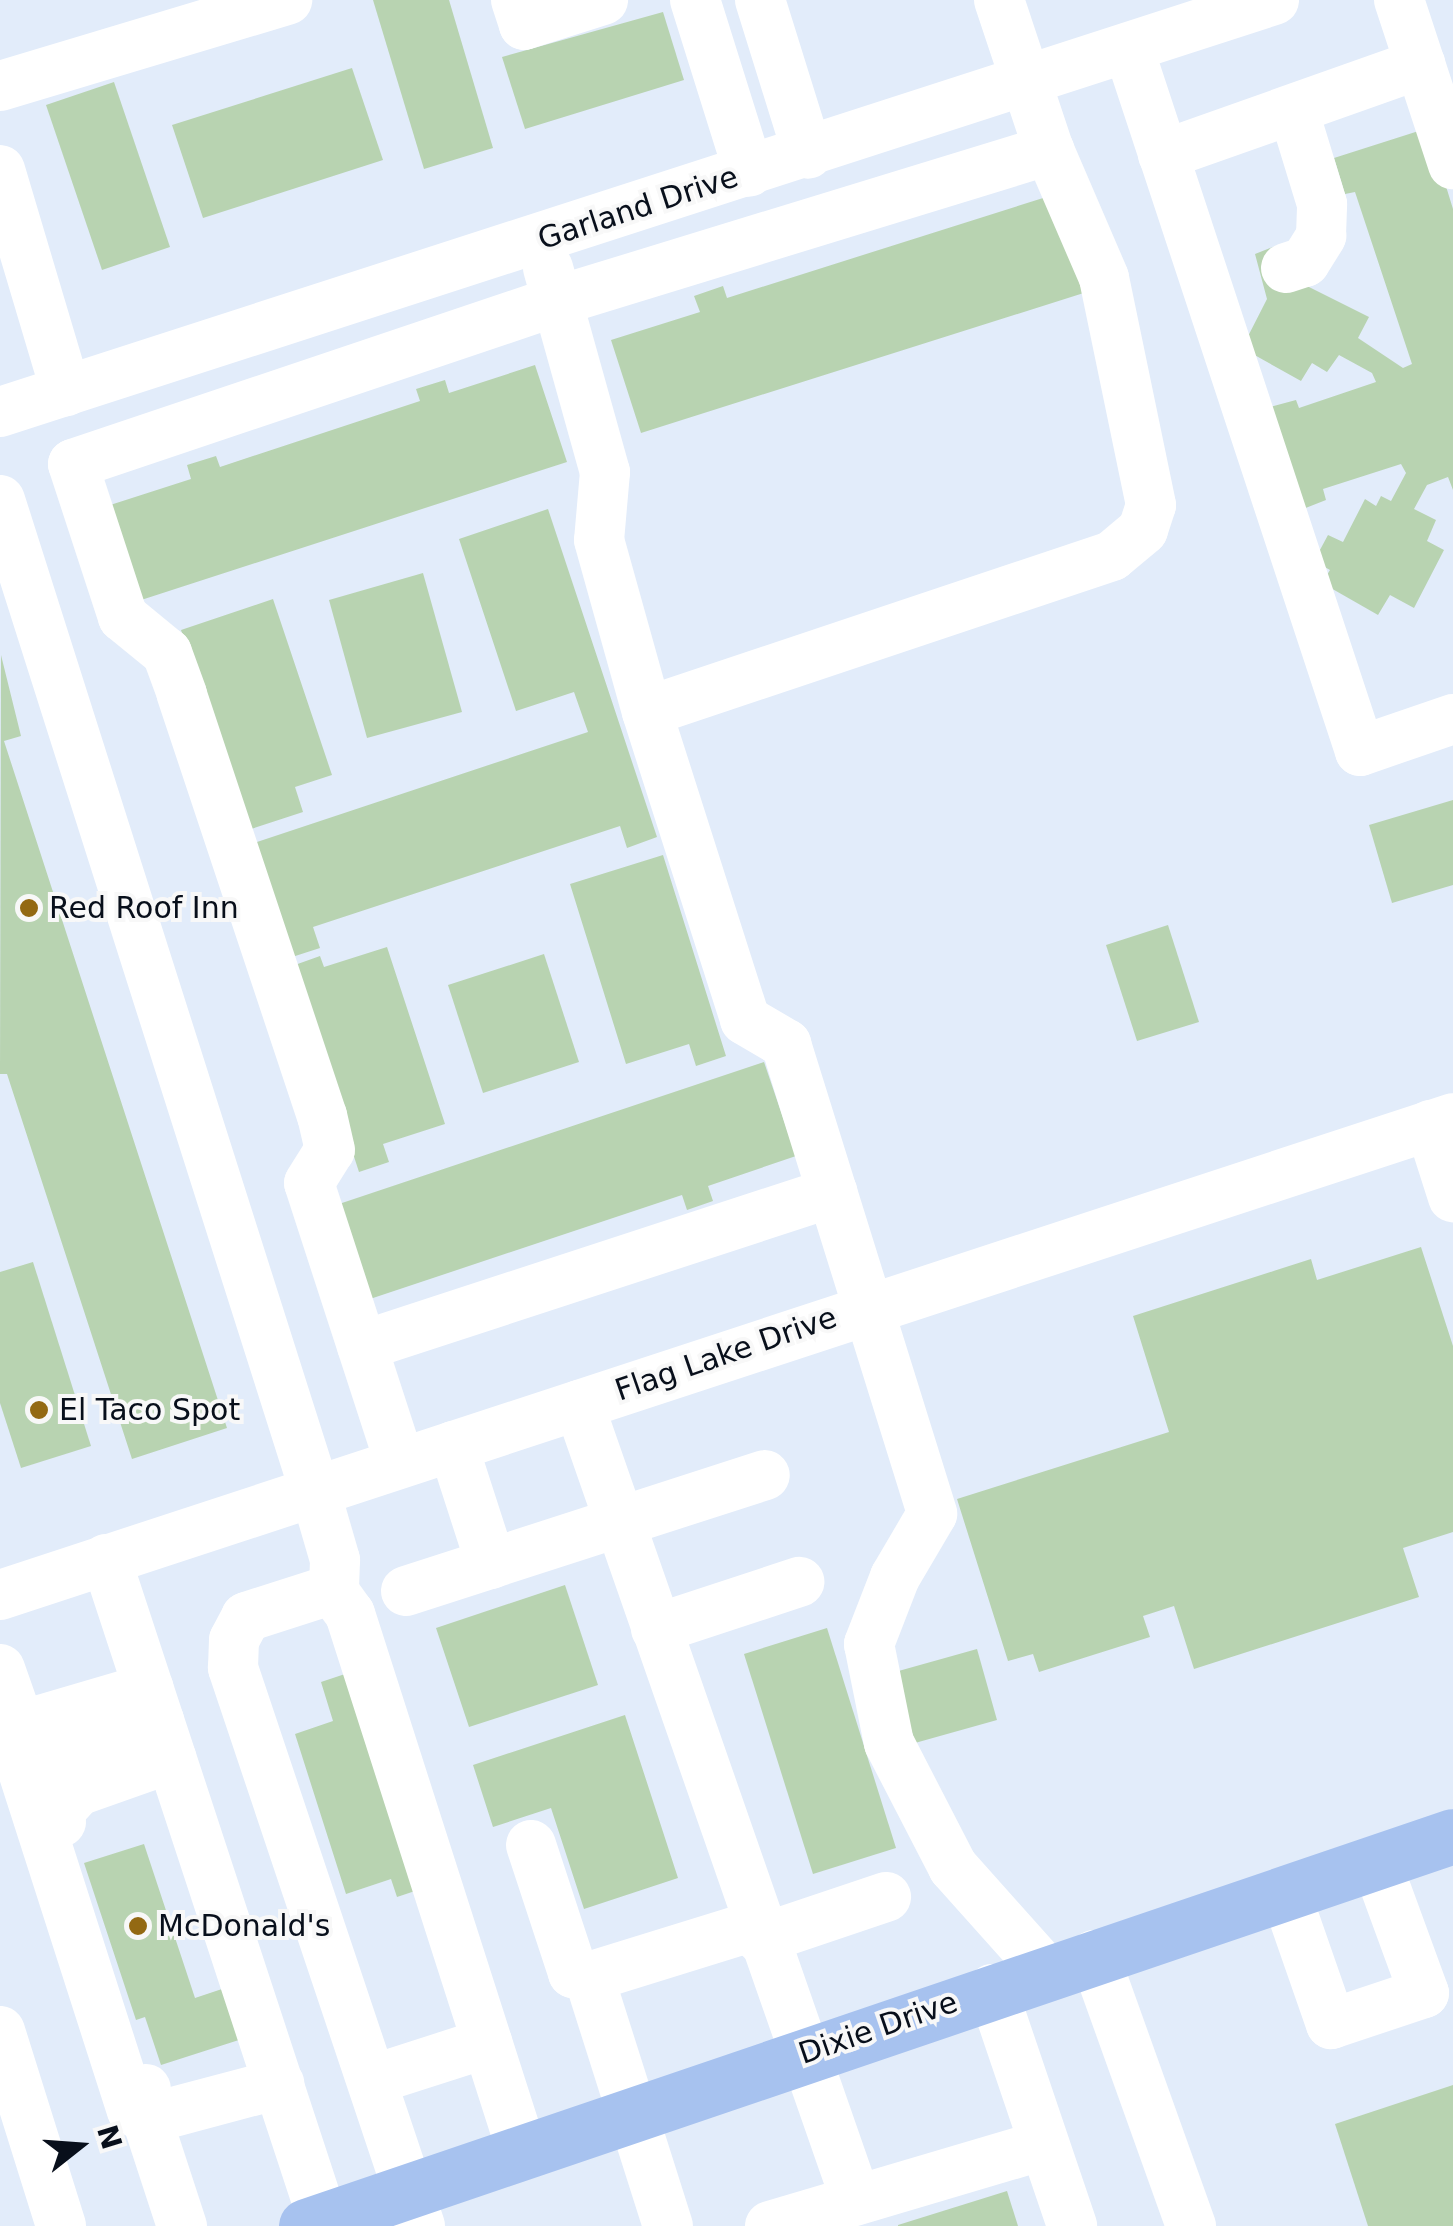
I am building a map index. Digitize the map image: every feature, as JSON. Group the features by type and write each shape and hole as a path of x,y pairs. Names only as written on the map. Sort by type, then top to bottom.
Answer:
{"main road":[{"name":"Dixie Drive","path":"318,2224 414,2208 522,2151 1070,1963 1376,1862 1452,1841"}],"street":[{"path":"0,86 288,0"},
{"path":"516,0 524,25 603,0"},
{"path":"695,0 749,172"},
{"path":"760,0 808,154"},
{"path":"646,712 1112,556 1143,530 1152,506 1104,278 1049,150 999,0"},
{"name":"Garland Drive","path":"0,412 808,154 1025,78 1129,50 1274,0"},
{"path":"1399,0 1453,164"},
{"path":"1129,50 1360,750 1453,719"},
{"path":"1164,155 1420,64"},
{"path":"1210,296 1305,262 1321,236 1322,204 1293,109"},
{"path":"74,464 557,301 1049,150"},
{"path":"0,170 60,393 74,464 124,617 166,652 322,1116 330,1150 309,1184 400,1463"},
{"path":"540,240 604,472 599,540 646,712 744,1020 786,1044 932,1514 895,1577 870,1644 889,1744 953,1866 1070,1963 1191,2226"},
{"path":"1,509 314,1491 335,1560 334,1592 350,1614 522,2151"},
{"path":"1442,1122 1453,1196"},
{"name":"Flag Lake Drive","path":"0,1595 868,1304 1442,1122"},
{"path":"362,1346 832,1192"},
{"path":"578,1404 801,2055 856,2200"},
{"path":"453,1446 491,1564"},
{"path":"406,1591 764,1475"},
{"path":"106,1560 278,2084 318,2224"},
{"path":"656,1629 799,1582"},
{"path":"334,1592 246,1616 234,1640 233,1668 352,2040 375,2079 414,2208"},
{"path":"0,1669 20,1726 20,1759 132,2110 147,2119 278,2084"},
{"path":"20,1726 160,1722"},
{"path":"160,1722 49,1763 58,1814 146,2089 147,2119 182,2226"},
{"path":"530,1845 573,1973 589,1977 886,1897"},
{"path":"1286,1892 1331,2024 1424,1993 1376,1862"},
{"path":"589,1977 668,2226"},
{"path":"992,1989 1072,2226"},
{"path":"0,2031 17,2136 62,2226"},
{"path":"375,2079 487,2043"},
{"path":"770,2226 1044,2144"}],"building":[{"path":"373,0 449,0 493,148 424,169"},
{"path":"663,12 684,80 525,129 502,57"},
{"path":"352,68 383,160 203,218 172,125"},
{"path":"114,82 170,247 102,270 46,105"},
{"path":"1428,128 1453,209 1453,490 1448,477 1427,485 1414,509 1436,520 1427,541 1444,550 1414,608 1390,595 1378,615 1322,583 1330,570 1314,561 1328,535 1343,542 1365,499 1376,506 1381,496 1391,501 1406,473 1401,464 1323,489 1326,500 1298,511 1263,409 1296,400 1299,408 1376,382 1372,373 1339,355 1327,372 1312,363 1301,381 1242,348 1267,299 1255,254 1278,245 1289,277 1369,317 1358,338 1403,368 1412,364 1355,192 1345,194 1334,158"},
{"path":"1059,193 1090,291 641,433 611,340 700,312 694,296 723,286 727,298"},
{"path":"535,365 567,462 135,602 104,507 191,479 187,465 216,456 220,467 420,401 416,389 445,380 449,393"},
{"path":"548,509 657,837 627,848 620,826 313,927 320,948 289,958 251,844 588,732 574,692 516,711 459,539"},
{"path":"423,573 462,712 367,738 329,600"},
{"path":"273,599 332,775 295,787 303,812 248,830 181,630"},
{"name":"Red Roof Inn","path":"1,655 21,736 4,741 227,1428 132,1459 7,1074 0,1074"},
{"path":"1453,800 1453,885 1392,903 1369,825"},
{"path":"663,855 726,1056 696,1066 689,1044 626,1064 570,884"},
{"path":"1168,925 1199,1022 1137,1041 1106,945"},
{"path":"387,947 445,1124 383,1144 389,1162 359,1172 292,966 320,956 324,967"},
{"path":"544,954 579,1062 483,1093 448,985"},
{"path":"764,1062 796,1156 708,1186 713,1201 687,1210 682,1195 364,1301 333,1206"},
{"path":"1421,1247 1453,1346 1453,1532 1403,1548 1419,1597 1194,1669 1174,1606 1143,1616 1150,1637 1039,1672 1033,1654 1008,1661 957,1499 1169,1432 1133,1316 1311,1259 1317,1280"},
{"path":"33,1262 91,1446 21,1468 0,1403 0,1272"},
{"path":"565,1585 598,1685 469,1727 436,1628"},
{"path":"827,1628 896,1848 813,1874 744,1654"},
{"path":"977,1649 997,1720 915,1743 895,1672"},
{"path":"345,1674 415,1891 397,1897 391,1879 346,1894 295,1734 333,1721 321,1682"},
{"path":"625,1715 678,1878 584,1909 551,1808 493,1827 473,1765"},
{"name":"McDonald's","path":"144,1844 195,1998 225,1988 242,2039 161,2065 145,2017 136,2020 84,1863"},
{"path":"1453,2085 1453,2226 1368,2226 1335,2124"},
{"path":"1007,2191 1018,2226 898,2226 898,2225"}],"place":[{"name":"Red Roof Inn","path":"29,908"},
{"name":"El Taco Spot","path":"39,1410"},
{"name":"McDonald's","path":"138,1926"}]}
